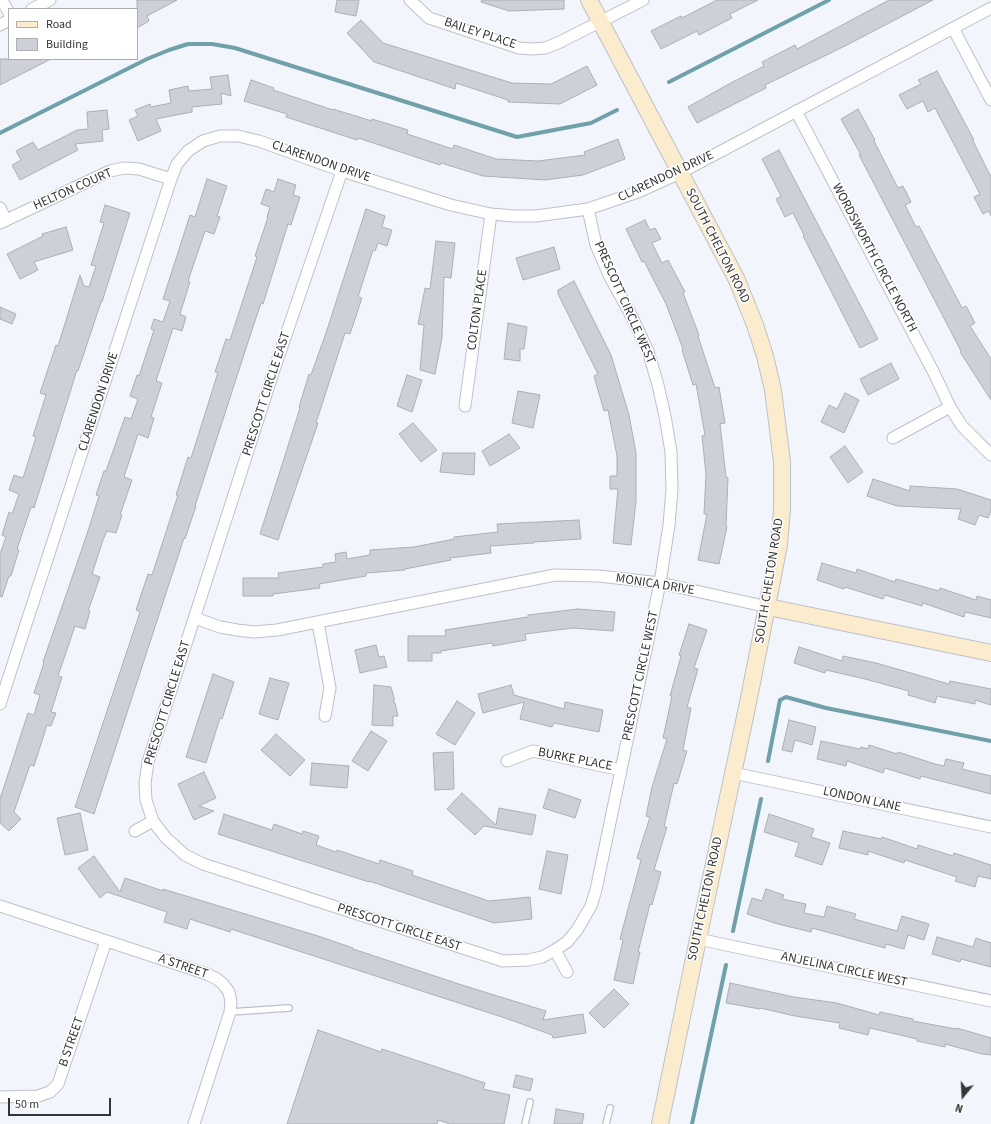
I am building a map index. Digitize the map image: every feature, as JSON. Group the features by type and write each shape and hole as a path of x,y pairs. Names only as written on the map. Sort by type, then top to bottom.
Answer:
{"main road":[{"name":"SOUTH CHELTON ROAD","path":"589,0 737,280 755,325 765,356 773,390 782,462 782,509 779,545 768,607 660,1124"},
{"name":"MONICA DRIVE","path":"768,607 991,653"}],"street":[{"path":"2,0 8,11"},
{"path":"34,8 50,0"},
{"name":"BAILEY PLACE","path":"410,0 429,18 519,48 533,49 545,48 558,43 643,0"},
{"name":"CLARENDON DRIVE","path":"0,704 171,179 177,164 188,151 203,141 220,136 238,136 259,141 342,171 451,205 491,214 536,216 588,209 638,192 680,173 796,110 991,8"},
{"path":"953,28 991,100"},
{"name":"WORDSWORTH CIRCLE NORTH","path":"796,110 934,373 950,408 962,426 991,455"},
{"name":"HELTON COURT","path":"3,222 110,171 124,168 138,169 171,179"},
{"name":"PRESCOTT CIRCLE EAST","path":"342,171 273,373 148,762 145,783 146,800 153,820 166,838 184,855 203,864 503,961 528,960 542,957 555,950"},
{"path":"0,208 3,222"},
{"name":"PRESCOTT CIRCLE WEST","path":"555,950 567,942 577,930 591,906 596,890 660,583 668,532 672,490 671,452 665,416 648,351 603,262 596,245 588,209"},
{"name":"COLTON PLACE","path":"465,406 491,214"},
{"path":"893,438 950,408"},
{"name":"MONICA DRIVE","path":"195,618 220,627 254,632 277,630 555,575 600,576 660,583 768,607"},
{"path":"318,623 330,688 325,716"},
{"name":"BURKE PLACE","path":"507,761 533,751 621,770"},
{"name":"LONDON LANE","path":"733,773 991,827"},
{"path":"135,831 153,820"},
{"name":"A STREET","path":"0,906 207,974 217,979 229,992 231,1002 230,1012 194,1124"},
{"name":"ANJELINA CIRCLE WEST","path":"698,939 991,1001"},
{"name":"B STREET","path":"0,1097 38,1096 50,1092 56,1092 106,941"},
{"path":"555,950 567,972"}],"lane":[{"path":"230,1012 289,1008"},
{"path":"525,1124 530,1102"},
{"path":"606,1124 610,1108"}],"building":[{"path":"137,0 177,0 147,16 149,21 138,27"},
{"path":"337,0 359,0 356,16 335,12"},
{"path":"482,0 564,0 564,9 509,11 481,2"},
{"path":"717,0 758,0 730,14 732,18 699,35 697,31 661,49 651,31 681,16 682,18"},
{"path":"889,0 933,0 847,45 765,85 766,88 697,123 688,107 764,66 762,62 795,45 797,49"},
{"path":"361,20 383,43 512,83 551,84 587,66 597,85 560,104 508,102 508,100 456,83 455,89 374,62 347,33"},
{"path":"0,59 49,60 0,85"},
{"path":"937,71 974,140 973,141 991,177 991,216 989,211 983,214 974,197 980,194 935,108 928,112 923,101 907,109 899,95 921,84 918,80"},
{"path":"228,75 231,96 221,93 222,104 192,107 192,112 156,119 161,131 138,141 129,120 138,116 135,110 150,104 151,107 171,103 169,90 188,86 189,91 212,89 210,77"},
{"path":"251,80 274,88 273,90 333,110 372,121 372,119 408,130 407,134 453,149 454,145 496,159 538,161 585,155 584,152 618,139 625,159 583,175 545,180 483,176 441,163 440,165 358,138 357,140 286,117 287,114 244,101"},
{"path":"858,109 898,188 903,186 911,202 905,205 916,227 919,226 962,308 966,306 975,323 970,326 991,359 991,400 960,352 961,351 859,155 861,155 841,119"},
{"path":"107,110 109,129 102,130 103,141 75,144 78,150 20,180 12,165 21,160 16,151 33,142 38,150 77,130 88,129 87,112"},
{"path":"779,150 878,339 860,348 803,236 804,235 793,213 785,217 776,199 781,196 762,159"},
{"path":"207,179 227,186 217,216 220,217 214,234 205,231 188,281 190,282 180,314 186,317 182,331 173,328 156,381 162,383 151,417 154,418 148,438 138,434 124,477 132,480 120,515 122,515 116,533 107,531 92,574 100,577 88,611 90,611 85,629 75,626 58,676 62,677 51,712 56,713 51,726 47,725 34,766 30,765 14,812 21,819 9,831 0,823 0,799 28,713 34,715 40,695 34,693 99,496 96,495 104,471 106,471 125,417 131,419 138,399 130,396 137,375 139,376 154,330 151,329 154,319 163,322 170,301 163,299 190,215 195,217"},
{"path":"278,179 296,185 293,195 300,197 291,225 288,224 263,304 261,303 196,506 185,539 184,538 94,814 75,807 140,612 136,610 148,574 152,575 178,495 176,495 188,457 191,458 218,372 215,372 226,339 230,340 257,257 255,256 270,207 261,204 266,189 274,192"},
{"path":"105,205 130,213 102,302 78,371 77,370 34,508 31,507 17,549 19,550 11,576 9,576 2,597 0,596 0,554 6,537 2,535 9,512 12,514 19,494 9,490 14,475 23,478 36,437 33,436 46,395 40,393 56,345 58,346 80,275 84,286 89,287 96,266 91,265 104,223 100,222"},
{"path":"366,209 385,216 382,227 392,230 387,246 378,243 375,251 373,250 358,297 362,298 350,334 345,333 316,423 318,423 278,540 260,534 300,408 299,407 309,374 311,375 326,333"},
{"path":"645,220 650,230 655,228 661,239 652,243 662,263 668,260 685,292 683,293 699,335 698,336 715,388 719,387 725,423 720,424 726,477 728,478 727,527 719,564 698,560 707,514 704,514 706,474 702,436 705,435 696,384 693,385 682,350 683,349 666,304 644,261 642,262 626,229"},
{"path":"66,227 73,250 34,262 38,270 20,279 7,254 43,236 42,234"},
{"path":"436,241 455,243 451,278 444,277 442,338 435,374 420,370 424,325 418,324 425,288 430,289"},
{"path":"554,247 560,269 523,280 516,258"},
{"path":"574,281 611,355 629,415 636,453 636,501 631,545 613,543 618,489 610,489 610,476 617,476 617,456 608,410 604,411 594,376 598,374 558,294 558,290"},
{"path":"0,307 16,314 12,324 0,319"},
{"path":"508,323 527,327 524,349 520,349 520,361 504,359"},
{"path":"891,363 899,379 868,395 860,379"},
{"path":"407,375 422,380 412,412 397,406"},
{"path":"518,391 540,395 533,428 512,423"},
{"path":"845,393 859,400 844,433 821,422 829,405 837,409"},
{"path":"413,423 437,450 421,462 399,434"},
{"path":"509,434 520,448 490,466 482,451"},
{"path":"845,446 863,472 848,483 830,457"},
{"path":"443,453 475,453 474,475 440,472"},
{"path":"873,479 910,491 910,486 957,489 991,500 991,510 988,518 979,515 975,525 958,519 961,509 897,506 867,496"},
{"path":"579,520 581,539 490,546 491,553 450,558 451,560 405,570 366,573 366,576 319,584 320,588 273,594 273,596 243,596 243,578 279,578 278,573 323,567 323,564 336,562 335,554 346,552 347,559 370,555 370,550 414,547 454,539 454,537 498,532 497,524"},
{"path":"822,563 856,573 857,569 895,582 896,579 939,591 940,588 976,600 977,596 991,600 991,618 965,612 964,617 923,603 922,606 885,595 883,599 845,587 844,589 817,580"},
{"path":"578,609 615,612 613,631 573,628 525,634 526,640 493,646 492,643 441,651 441,653 432,653 432,661 408,661 408,636 446,636 445,630 528,617 528,615"},
{"path":"689,624 707,630 694,668 698,669 687,707 691,708 683,750 687,751 677,784 674,783 664,827 667,827 654,870 661,872 652,905 650,904 638,952 640,952 633,984 614,980 623,940 620,939 641,860 637,858 650,817 646,816 652,787 667,739 663,738 672,696 670,696 681,656 679,655"},
{"path":"376,645 379,657 384,656 387,667 360,673 355,650"},
{"path":"799,647 842,661 843,656 876,663 949,684 950,681 991,689 991,705 975,700 975,704 937,696 935,703 908,695 909,691 865,679 826,670 825,673 794,663"},
{"path":"213,674 234,682 222,719 220,718 206,763 186,757"},
{"path":"270,678 289,683 278,720 259,714"},
{"path":"374,685 391,687 398,716 393,716 393,726 372,725"},
{"path":"511,685 514,695 564,709 565,702 603,710 599,732 554,723 552,727 520,719 524,702 483,713 478,694"},
{"path":"457,701 475,713 455,745 436,734"},
{"path":"789,720 816,727 812,745 795,740 792,752 782,750"},
{"path":"371,731 387,741 368,771 352,761"},
{"path":"276,734 305,760 290,776 261,750"},
{"path":"821,741 860,749 861,747 868,749 869,745 944,766 946,759 964,763 962,769 991,776 991,794 921,776 920,779 885,768 883,773 847,761 846,766 817,759"},
{"path":"453,752 454,789 435,790 433,753"},
{"path":"312,763 349,766 347,788 310,785"},
{"path":"204,772 216,798 199,806 214,811 194,820 178,784"},
{"path":"549,789 581,800 575,818 543,808"},
{"path":"462,793 496,825 499,808 536,815 532,835 484,826 475,835 447,809"},
{"path":"80,813 88,850 65,855 57,818"},
{"path":"224,814 272,830 274,824 302,834 303,831 319,836 316,845 336,852 337,850 379,864 380,860 413,871 412,875 489,901 530,897 532,919 494,923 369,881 218,834"},
{"path":"769,814 814,829 811,837 830,843 822,865 795,856 799,843 764,832"},
{"path":"843,831 881,839 882,837 917,849 918,845 953,856 954,853 991,865 991,879 978,876 975,887 955,881 957,877 905,860 904,863 868,851 868,855 839,848"},
{"path":"547,851 568,855 561,894 539,889"},
{"path":"94,856 120,892 125,878 163,891 163,889 318,936 465,986 546,1011 543,1020 583,1014 586,1033 553,1038 552,1035 508,1019 231,929 230,932 190,919 187,929 164,922 167,912 107,892 100,898 78,868"},
{"path":"766,889 784,895 782,899 806,904 804,913 824,917 827,906 856,914 854,919 897,931 902,916 929,924 924,940 908,935 904,949 886,944 885,948 812,928 811,932 778,924 747,914 752,898 762,901"},
{"path":"937,937 973,947 976,938 991,943 991,967 961,959 960,962 932,954"},
{"path":"730,983 794,997 837,1003 879,1015 880,1012 913,1019 913,1021 957,1028 991,1038 991,1055 945,1044 945,1047 917,1041 917,1039 870,1028 868,1035 839,1028 840,1023 726,1003"},
{"path":"614,989 629,1004 604,1028 589,1013"},
{"path":"318,1030 381,1052 382,1049 485,1083 483,1089 510,1095 504,1124 450,1124 438,1120 437,1124 287,1124"},
{"path":"516,1075 533,1079 530,1091 513,1087"},
{"path":"556,1109 584,1114 582,1124 554,1124"}],"waterway":[{"path":"669,82 829,0"},
{"path":"0,133 147,59 188,44 212,44 235,48 517,137 591,123 617,110"},
{"path":"768,761 780,700 786,697 826,708 991,741"},
{"path":"733,931 761,799"},
{"path":"692,1124 726,965"}]}
